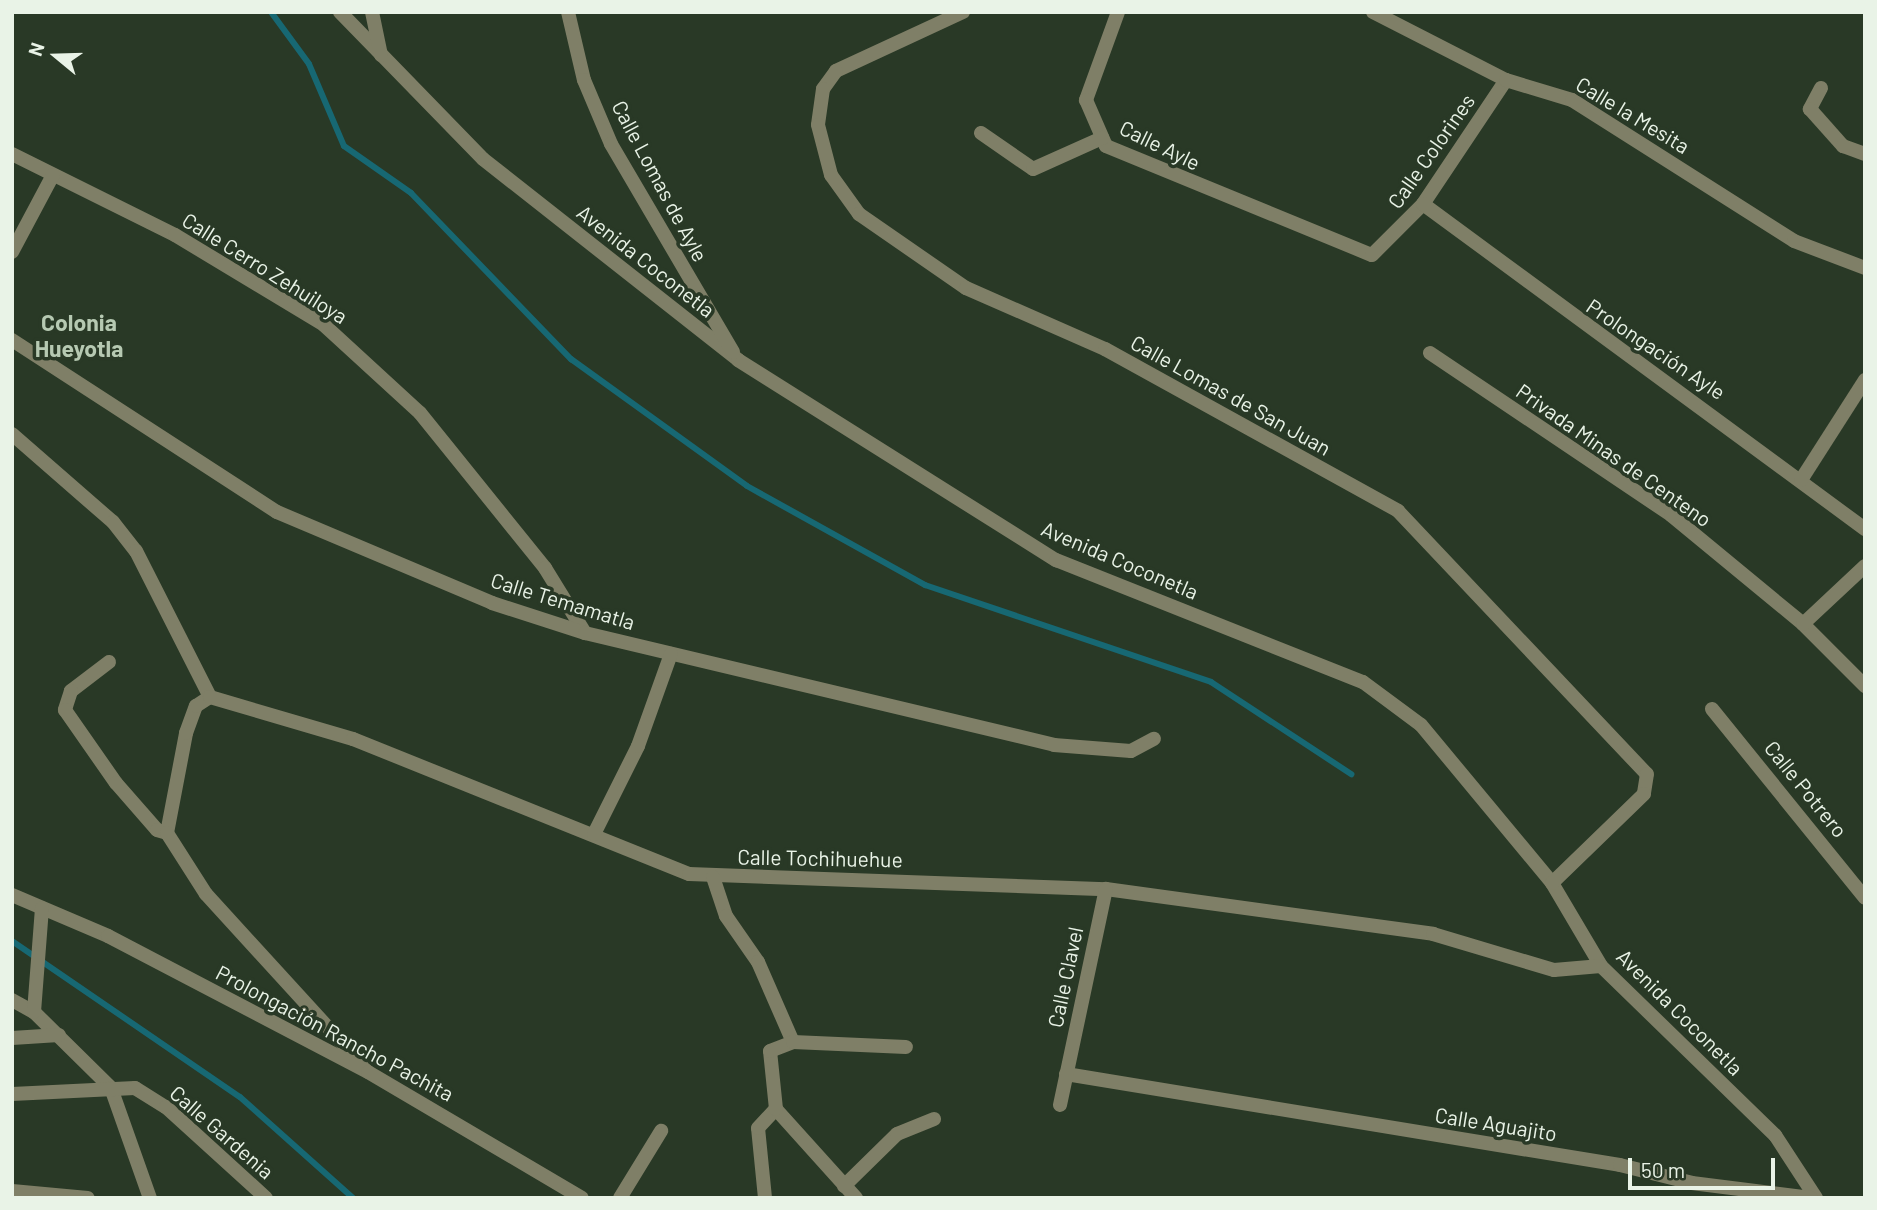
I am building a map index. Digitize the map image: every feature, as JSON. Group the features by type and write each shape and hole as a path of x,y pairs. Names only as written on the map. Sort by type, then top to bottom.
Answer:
{"street":[{"name":"Avenida Coconetla","path":"340,12 483,159 738,360 1056,560 1363,682 1421,724 1552,883 1601,966 1775,1135 1814,1198"},
{"path":"372,12 381,56"},
{"name":"Calle Lomas de Ayle","path":"568,12 584,80 611,144 738,360"},
{"name":"Calle Lomas de San Juan","path":"963,12 836,71 822,89 818,125 831,174 859,214 966,288 1105,349 1398,511 1647,774 1644,794 1552,883"},
{"name":"Calle Ayle","path":"1118,12 1086,100 1102,138 1150,168 1373,255 1388,246"},
{"name":"Calle la Mesita","path":"1373,12 1506,80 1572,100 1794,241 1865,268"},
{"name":"Calle Colorines","path":"1388,246 1423,204 1506,80"},
{"path":"1821,88 1810,109 1843,146 1865,154"},
{"path":"981,133 1033,169 1102,138"},
{"name":"Calle Cerro Zehuiloya","path":"12,154 175,235 324,325 420,412 545,568 585,633"},
{"path":"12,252 53,175"},
{"name":"Prolongación Ayle","path":"1423,204 1588,330 1801,480 1864,528"},
{"name":"Calle Temamatla","path":"12,340 277,512 492,603 585,633 1054,746 1131,751 1154,739"},
{"name":"Privada Minas de Centeno","path":"1430,353 1671,515 1802,624 1865,686"},
{"path":"1801,480 1865,380"},
{"path":"12,434 113,522 136,551 210,697 196,706 186,733 167,833"},
{"path":"1802,624 1865,566"},
{"path":"594,834 638,746 671,654"},
{"path":"109,662 71,691 65,710 116,783 156,830 167,833 206,894 368,1072"},
{"name":"Calle Tochihuehue","path":"210,697 353,739 689,874 713,877 1106,889 1433,934 1554,970 1601,966"},
{"name":"Calle Potrero","path":"1712,709 1865,898"},
{"path":"713,877 726,916 758,962 793,1042"},
{"name":"Calle Clavel","path":"1060,1105 1106,889"},
{"name":"Prolongación Rancho Pachita","path":"12,895 62,916 368,1072 582,1198"},
{"path":"34,1012 42,908"},
{"path":"12,1000 34,1012 111,1088 150,1198"},
{"path":"12,1038 59,1035"},
{"path":"856,1198 776,1109 770,1051 793,1042 906,1047"},
{"name":"Calle Aguajito","path":"1066,1073 1620,1165 1733,1190 1814,1198"},
{"name":"Calle Gardenia","path":"12,1094 135,1088 166,1107 266,1198"},
{"path":"765,1198 758,1128 776,1109"},
{"path":"844,1186 897,1134 934,1119"},
{"path":"620,1198 661,1131"},
{"path":"12,1191 88,1198"}],"waterway":[{"path":"271,12 309,64 344,146 411,193 571,359 747,486 925,585 1211,682 1351,774"},
{"path":"12,941 240,1097 353,1198"}],"district":[{"name":"Colonia Hueyotla","path":"79,335"}]}
